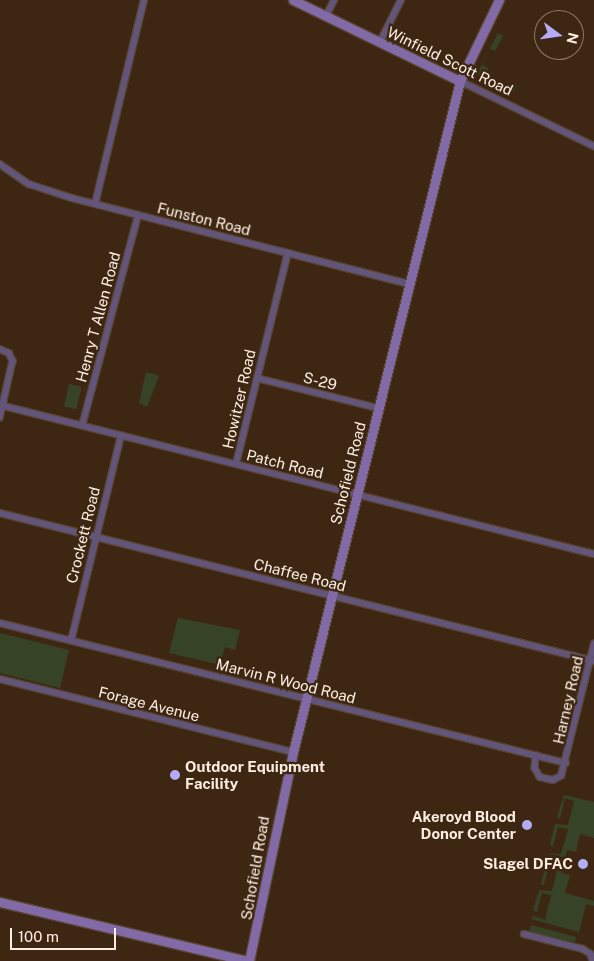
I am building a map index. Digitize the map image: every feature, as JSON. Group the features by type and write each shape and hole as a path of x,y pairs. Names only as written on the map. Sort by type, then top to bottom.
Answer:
{"street":[{"path":"95,204 144,0"},
{"name":"Winfield Scott Road","path":"294,0 594,146"},
{"path":"326,16 334,0"},
{"path":"380,42 401,0"},
{"name":"Schofield Road","path":"248,961 293,752 460,80 499,0"},
{"name":"Funston Road","path":"0,164 29,184 95,204 409,284"},
{"name":"Henry T Allen Road","path":"82,426 138,215"},
{"name":"Howitzer Road","path":"236,464 288,253"},
{"path":"0,348 9,353 13,361 0,418"},
{"name":"S-29","path":"256,378 378,408"},
{"name":"Patch Road","path":"2,405 594,554"},
{"name":"Crockett Road","path":"70,641 121,436"},
{"name":"Chaffee Road","path":"0,513 592,660"},
{"name":"Marvin R Wood Road","path":"0,623 566,762"},
{"name":"Harney Road","path":"566,762 592,660 594,644"},
{"name":"Forage Avenue","path":"0,679 293,752"},
{"path":"536,755 536,773 548,779 561,776 566,762"},
{"path":"0,902 248,961"},
{"path":"524,934 583,949 591,954 593,961"}],"green space":[{"path":"498,33 503,36 495,51 490,49 482,65 488,68 486,76 512,89 517,84 514,92 477,74"},
{"path":"146,372 159,376 147,407 139,403"},
{"path":"69,384 82,387 76,409 64,406"},
{"path":"178,618 240,630 235,650 225,647 220,665 169,653"},
{"path":"0,633 69,650 60,688 0,673"},
{"path":"564,795 594,802 594,838 580,834 576,852 567,850 565,858 548,853 561,854 568,829 558,827 553,847 550,845 555,824 568,825 574,801 565,798 560,819 557,817"},
{"path":"547,861 563,864 561,873 570,875 565,893 594,901 594,906 586,904 579,932 531,919 533,916 545,920 551,895 542,893 537,912 533,910 539,890 552,891 558,867 549,865 544,885 541,884"},
{"path":"531,925 576,937 575,942 529,932"}],"place":[{"name":"Outdoor Equipment Facility","path":"175,775"},
{"name":"Akeroyd Blood Donor Center","path":"527,825"},
{"name":"Slagel DFAC","path":"583,864"}]}
